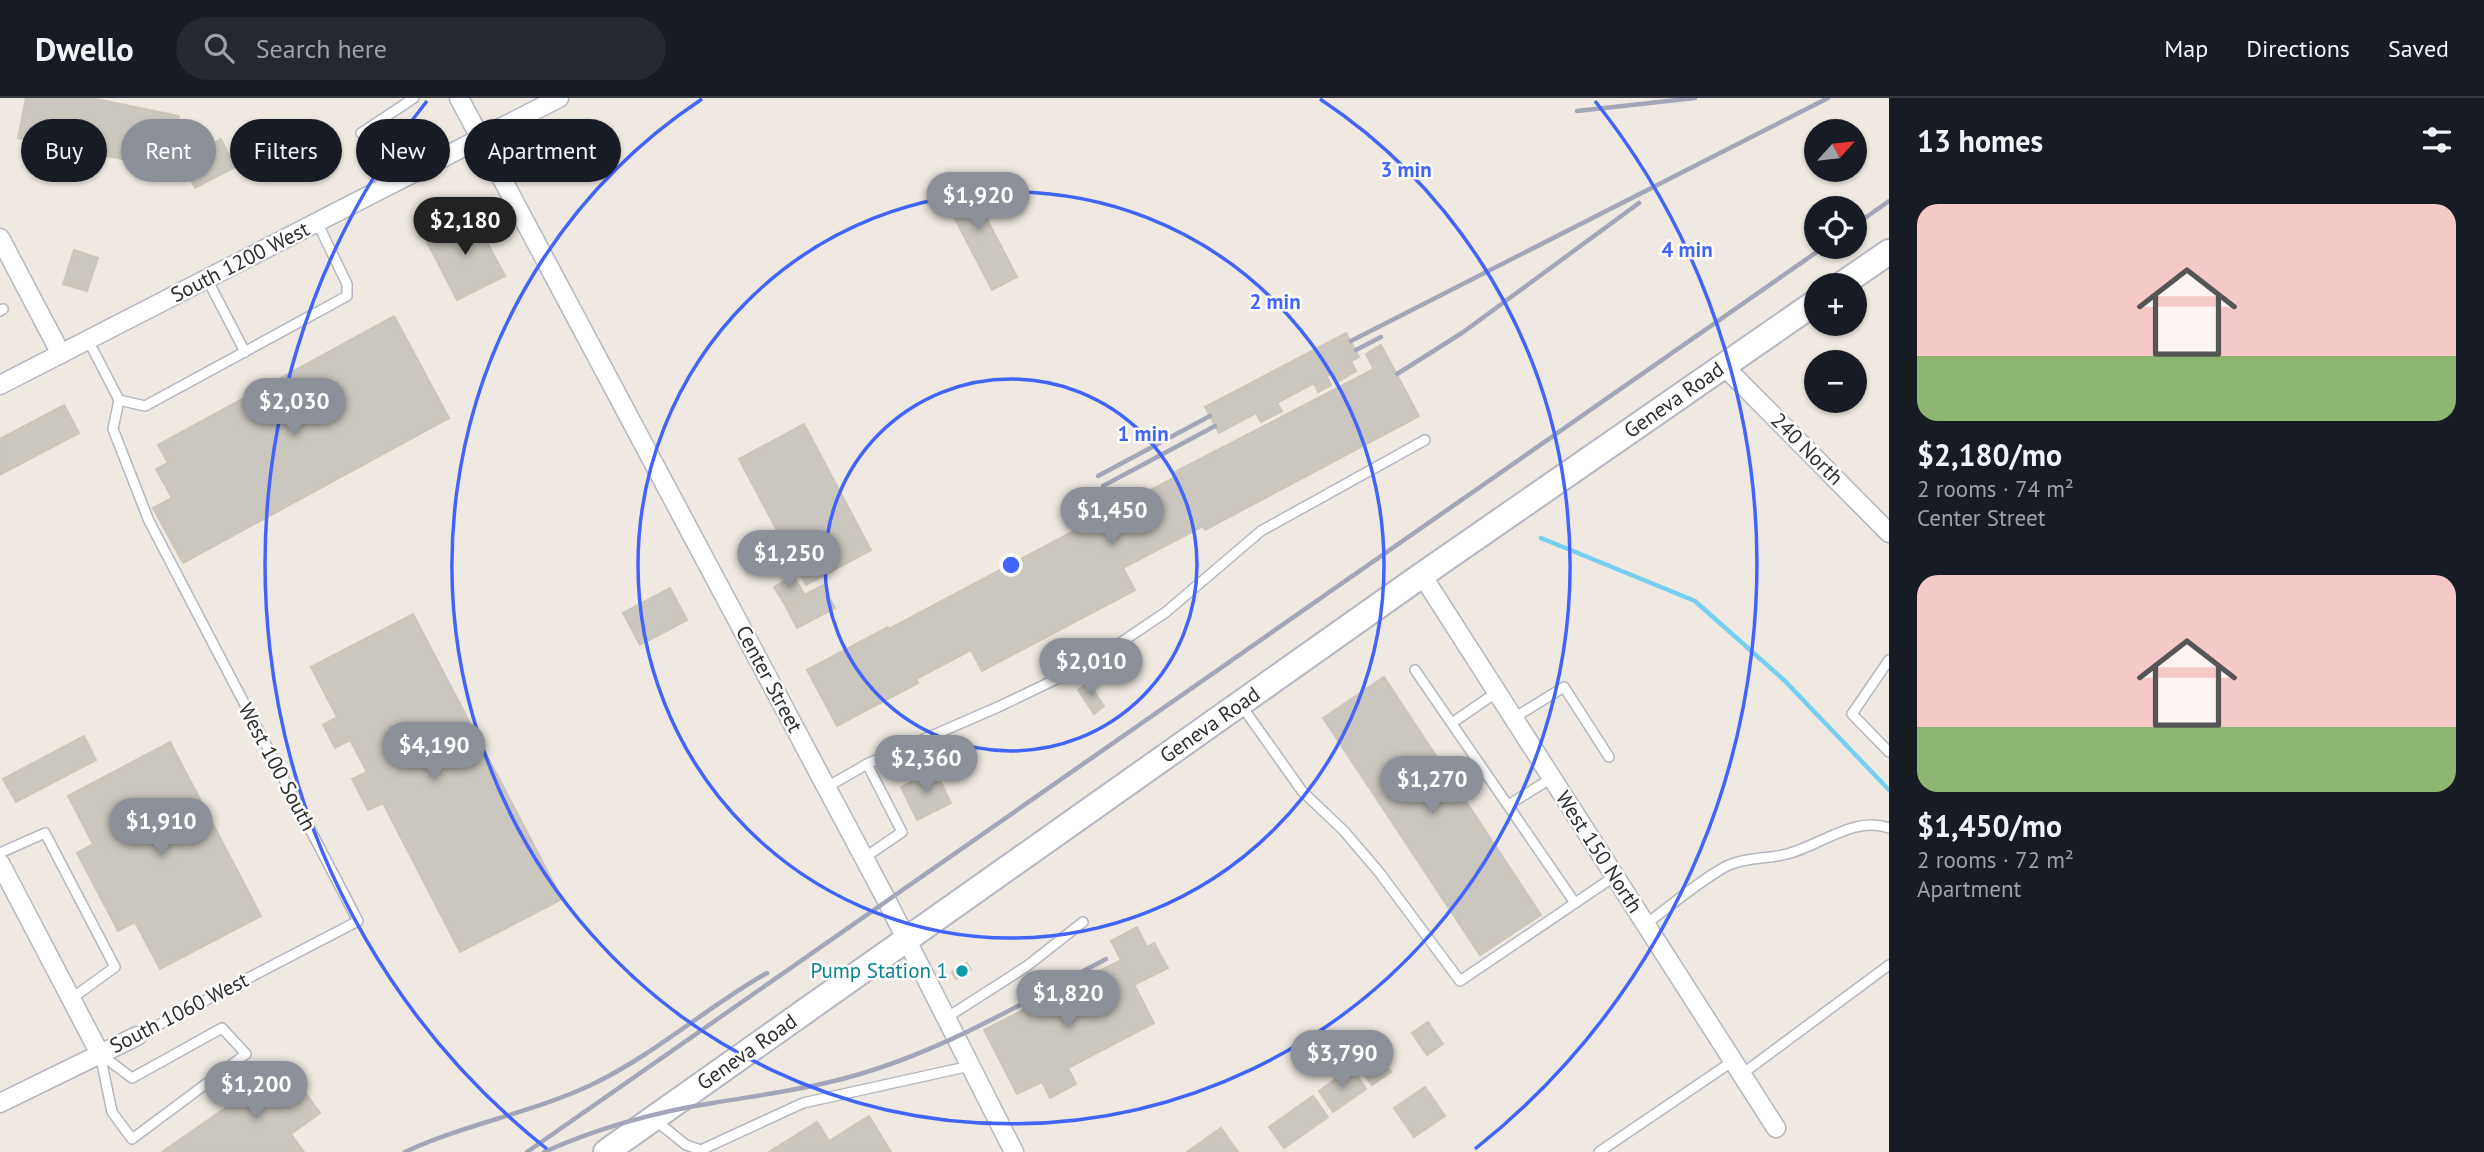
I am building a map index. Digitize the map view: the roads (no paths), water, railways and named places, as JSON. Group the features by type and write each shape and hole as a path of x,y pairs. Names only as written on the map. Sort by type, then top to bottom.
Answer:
{"main road":[{"path":"1858,273 1889,252"},
{"name":"Geneva Road","path":"606,1152 1422,575 1804,310"}],"street":[{"name":"Center Street","path":"459,98 470,119"},
{"name":"South 1200 West","path":"518,119 559,98"},
{"name":"South 1200 West","path":"0,385 464,146"},
{"name":"Center Street","path":"504,182 907,939 1014,1152"},
{"path":"0,238 61,354"},
{"name":"240 North","path":"1724,366 1889,533"},
{"name":"West 150 North","path":"1422,575 1776,1128"},
{"path":"0,863 100,1054"},
{"name":"South 1060 West","path":"0,1103 137,1036"}],"lane":[{"path":"382,119 414,98"},
{"path":"88,340 120,400 145,406 347,296 347,284 317,222"},
{"path":"207,279 245,352"},
{"name":"West 100 South","path":"120,400 113,429 149,521 358,921"},
{"path":"827,787 867,764 1093,662 1166,612 1261,531 1425,440"},
{"path":"1889,660 1852,714 1889,752"},
{"path":"1415,670 1575,903"},
{"path":"1514,719 1564,687 1609,757"},
{"path":"1452,723 1497,692"},
{"path":"1240,703 1302,791 1343,831 1379,872 1461,981 1615,876"},
{"path":"864,858 902,832 867,764"},
{"path":"1508,805 1552,778"},
{"path":"1646,924 1727,866 1743,860 1786,855 1860,826 1880,824 1889,828"},
{"path":"0,853 44,833 115,967 71,999"},
{"name":"South 1060 West","path":"137,1036 358,921"},
{"path":"946,1018 1027,966 1083,922"},
{"path":"1599,1152 1737,1067 1889,965"},
{"path":"222,1028 246,1054 132,1139 112,1112 100,1054 132,1078 222,1028"},
{"path":"654,1119 686,1145 701,1150 803,1103 970,1066"}],"waterway":[{"path":"1541,538 1695,601 1785,681 1889,790"}],"railway":[{"path":"1577,111 1695,98"},
{"path":"1351,341 1828,98"},
{"path":"1867,217 1889,201"},
{"path":"1397,374 1462,333 1639,203"},
{"path":"527,1152 1807,259"},
{"path":"1356,350 1381,337"},
{"path":"1098,476 1210,416"},
{"path":"1103,486 1215,426"},
{"path":"544,1152 585,1135 648,1116 804,1088 905,1059 974,1029 1106,959"},
{"path":"405,1152 591,1085 637,1060 767,973"}],"place":[{"name":"Pump Station 1","path":"962,971"}]}
